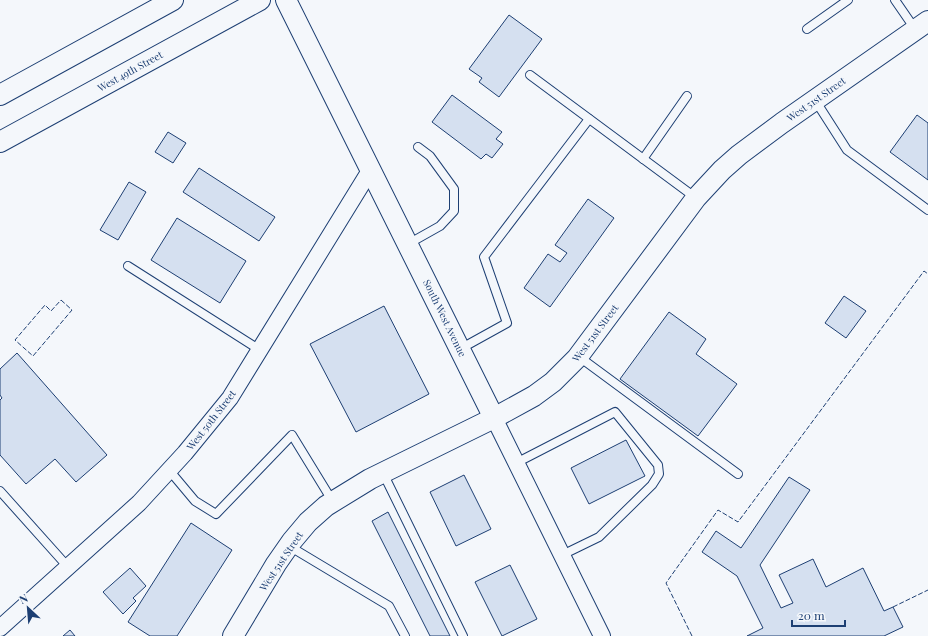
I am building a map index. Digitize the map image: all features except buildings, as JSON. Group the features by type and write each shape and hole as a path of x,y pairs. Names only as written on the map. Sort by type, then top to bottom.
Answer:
{"street":[{"path":"0,94 173,0"},
{"name":"West 49th Street","path":"0,142 260,0"},
{"name":"South West Avenue","path":"286,0 602,636"},
{"name":"West 51st Street","path":"233,636 276,564 308,522 326,506 383,473 494,418 534,396 553,382 578,356 696,198 722,170 739,155 922,25"},
{"name":"West 50th Street","path":"0,628 139,503 185,453 230,398 371,169"}],"lane":[{"path":"807,29 848,0"},
{"path":"895,0 922,25"},
{"path":"530,75 696,198"},
{"path":"643,159 687,96"},
{"path":"815,100 847,150 928,210"},
{"path":"460,349 507,323 484,257 589,119"},
{"path":"408,244 440,226 454,211 454,189 430,156 418,147"},
{"path":"128,266 260,350"},
{"path":"578,356 738,474"},
{"path":"516,463 615,412 658,465 659,474 652,485 599,537 562,555"},
{"path":"169,470 195,501 216,514 292,435 333,502"},
{"path":"383,473 463,636"},
{"path":"0,491 68,567"},
{"path":"289,546 389,606 405,636"}],"fence":[{"path":"692,636 666,583 718,510 738,522 924,271 928,274"},
{"path":"61,300 72,310 33,356 15,340 45,305 51,311 61,300"},
{"path":"893,607 928,590"}]}
